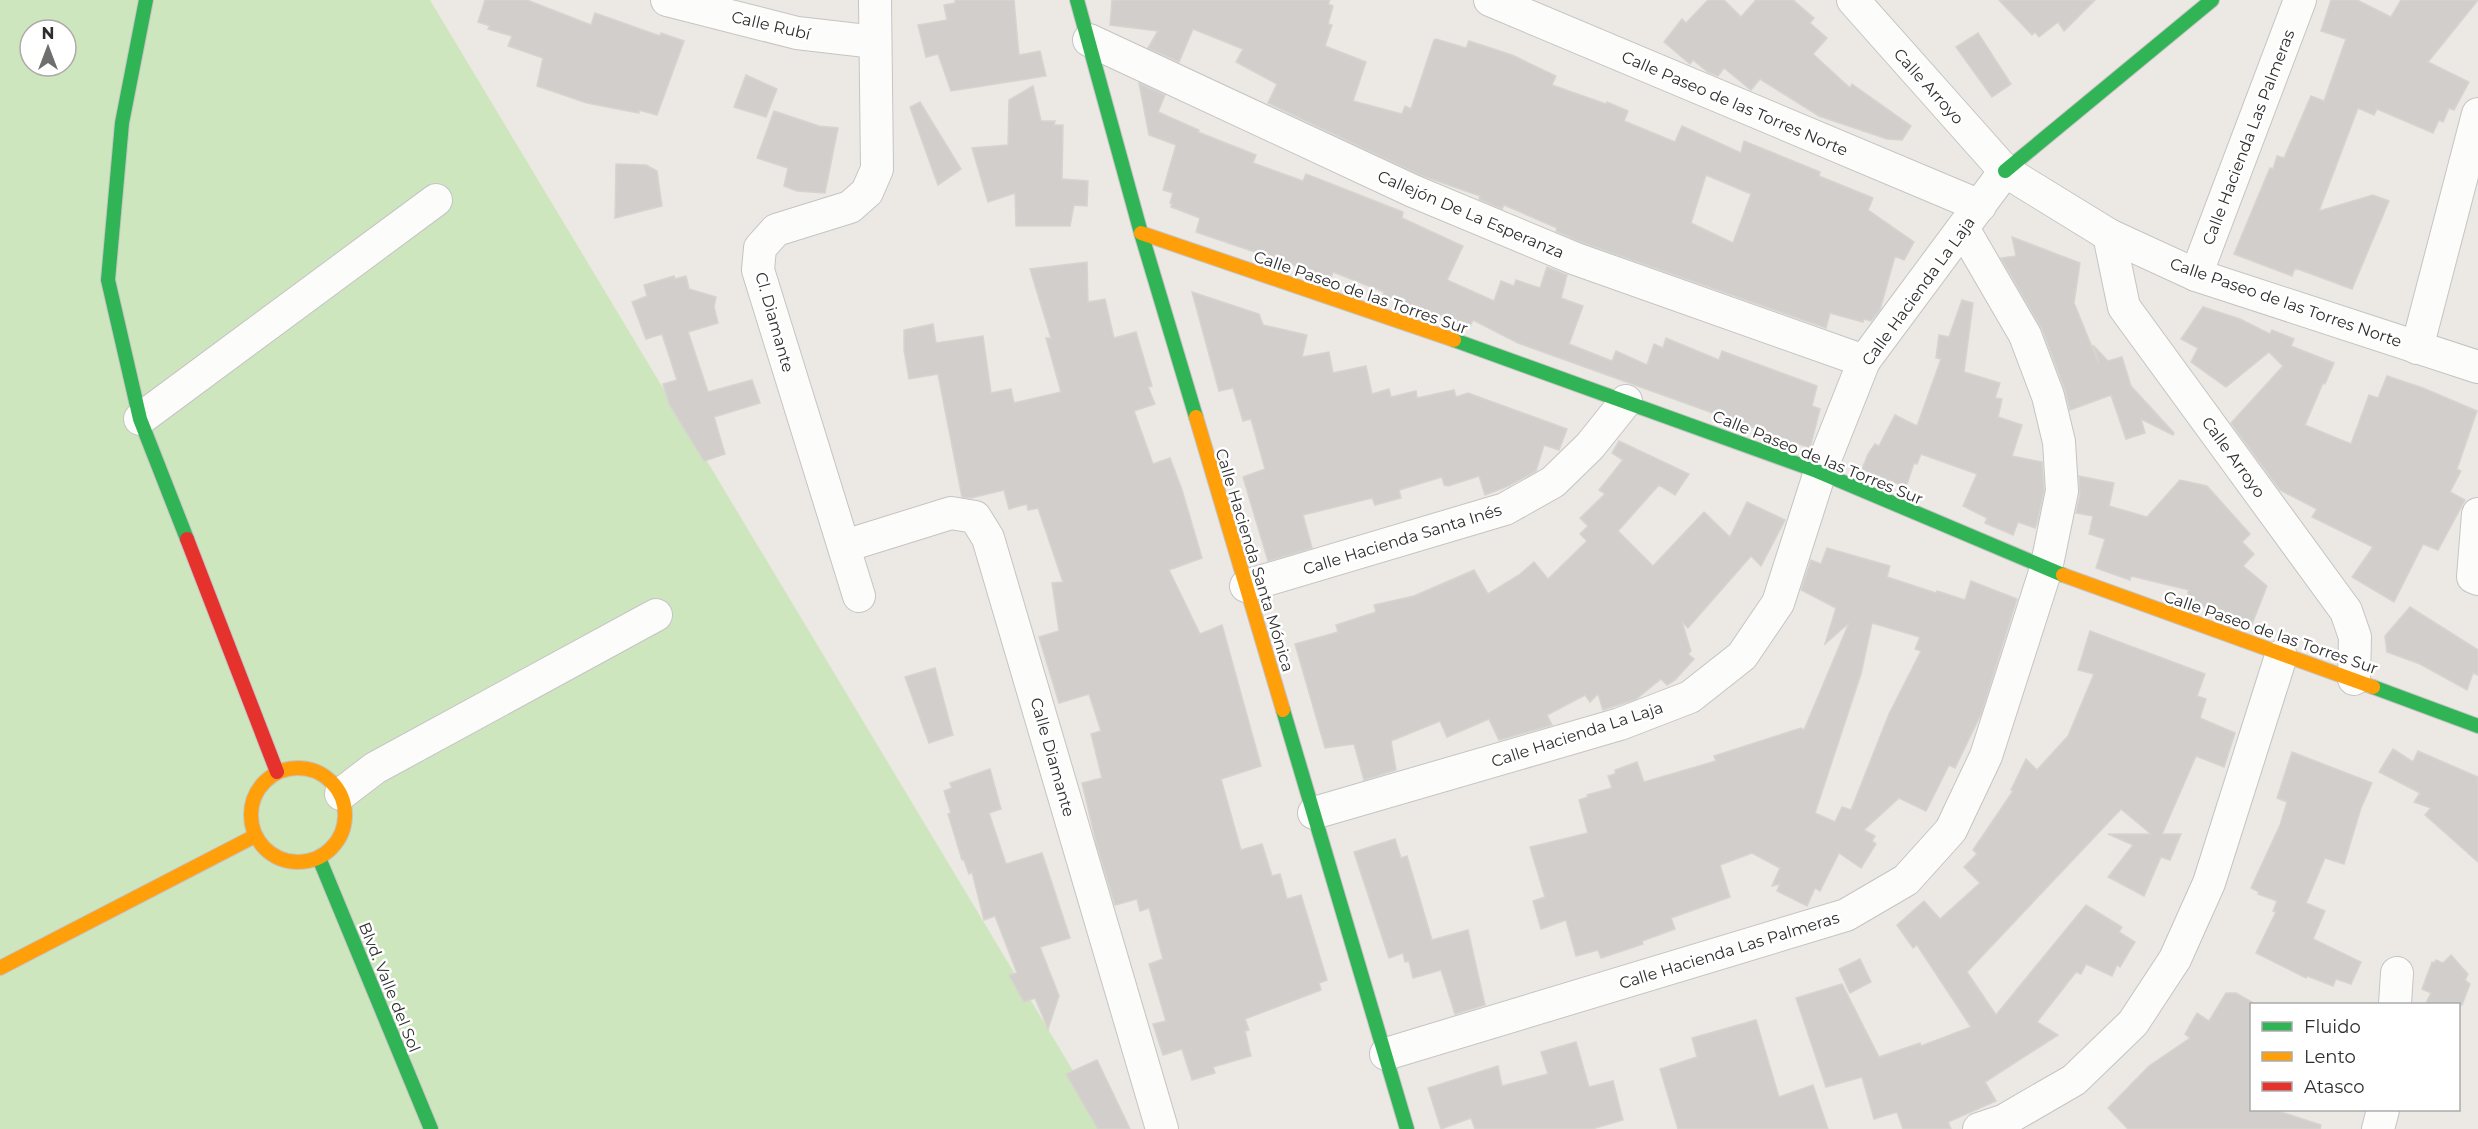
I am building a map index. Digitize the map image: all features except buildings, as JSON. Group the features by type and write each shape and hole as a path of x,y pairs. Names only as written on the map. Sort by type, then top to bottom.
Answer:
{"street":[{"path":"146,0 122,123 108,280 140,419 277,772"},
{"name":"Calle Rubí","path":"668,0 797,33 875,42"},
{"name":"Cl. Diamante","path":"859,596 758,270 760,248 776,230 850,207 867,192 877,169 875,0"},
{"name":"Calle Hacienda Santa Mónica","path":"1077,0 1141,233 1407,1129"},
{"name":"Calle Paseo de las Torres Norte","path":"1490,0 1972,218"},
{"name":"Calle Arroyo","path":"1853,0 2006,171"},
{"path":"2006,171 2212,0"},
{"name":"Calle Hacienda Las Palmeras","path":"2196,275 2300,0"},
{"name":"Callejón De La Esperanza","path":"1089,40 1413,190 1576,259 1864,361"},
{"path":"2417,348 2478,114"},
{"name":"Calle Paseo de las Torres Norte","path":"2006,171 2109,235 2196,275 2478,367"},
{"name":"Calle Hacienda La Laja","path":"1314,813 1620,724 1690,698 1742,656 1778,603 1820,472 1864,361 2006,171"},
{"path":"140,419 436,200"},
{"name":"Calle Hacienda Las Palmeras","path":"1386,1054 1846,915 1906,880 1951,830 1986,756 2046,569 2062,490 2060,442 2048,396 2025,335 1972,218"},
{"name":"Calle Paseo de las Torres Sur","path":"1141,233 1626,401 1820,472 2046,569 2281,656 2354,679 2478,726"},
{"name":"Calle Arroyo","path":"2109,235 2124,308 2346,611 2355,637 2354,679"},
{"name":"Calle Hacienda Santa Inés","path":"1246,586 1504,509 1553,482 1590,446 1626,401"},
{"name":"Calle Diamante","path":"845,546 951,513 975,517 988,538 1162,1129"},
{"path":"2476,578 2478,514"},
{"path":"341,794 375,768 656,615"},
{"path":"1979,1129 2003,1121 2074,1080 2133,1023 2175,959 2209,883 2281,656"},
{"path":"291,768 306,768 320,773 332,782 341,794 345,808 345,823 332,849 319,858 305,862 283,859 264,848 255,836 251,822 251,807 260,787 277,772 291,768"},
{"path":"0,968 255,836"},
{"name":"Blvd. Valle del Sol","path":"319,858 431,1129"},
{"path":"2395,1003 2397,973"},
{"path":"2378,1129 2383,1111"}],"green space":[{"path":"0,0 430,0 1108,1129 0,1129"}],"traffic: fast":[{"path":"146,0 122,123 108,280 140,419 187,539"},
{"path":"1077,0 1141,233 1196,417"},
{"path":"2005,171 2212,0"},
{"path":"1454,340 1817,471 2063,575"},
{"path":"2373,687 2478,726"},
{"path":"1283,710 1407,1129"},
{"path":"319,858 431,1129"}],"traffic: slow":[{"path":"1141,233 1454,340"},
{"path":"1196,417 1283,710"},
{"path":"2063,575 2373,687"},
{"path":"298,768 316,771 331,782 342,797 345,815 342,833 331,848 316,859 298,862 280,859 265,848 254,833 251,815 254,797 265,782 280,771 298,768"},
{"path":"0,968 255,836"}],"traffic: jam":[{"path":"187,539 277,772"}]}
